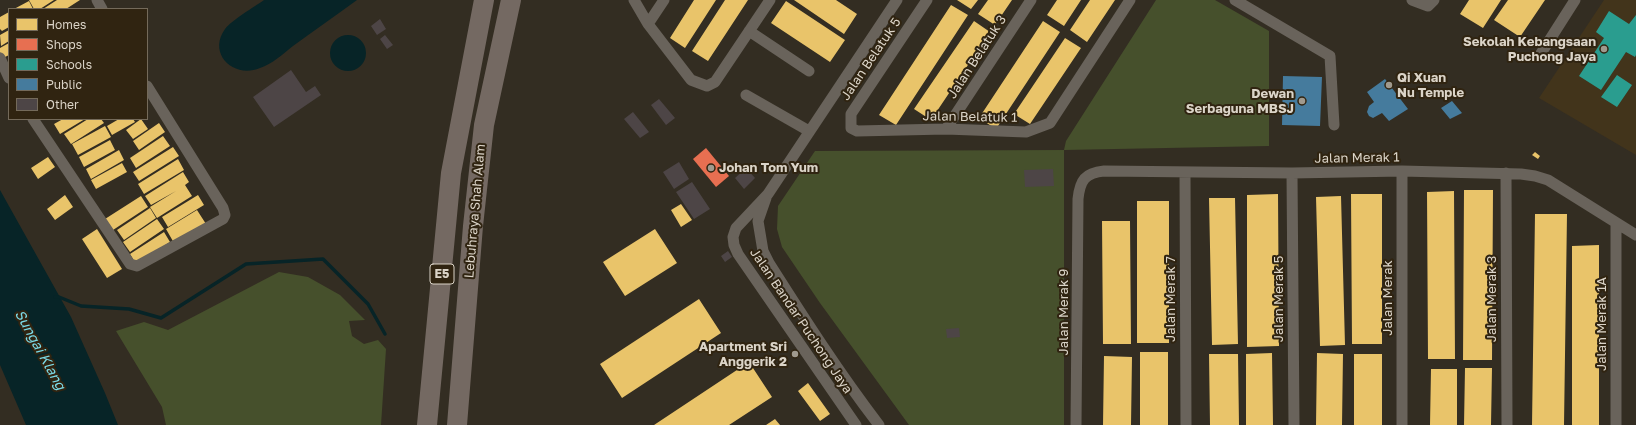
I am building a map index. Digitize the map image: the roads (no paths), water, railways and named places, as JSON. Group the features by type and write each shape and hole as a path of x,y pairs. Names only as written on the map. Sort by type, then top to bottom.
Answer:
{"highway":[{"name":"Lebuhraya Shah Alam","path":"427,425 451,174 484,0"},
{"name":"Lebuhraya Shah Alam","path":"457,425 473,226 484,125 511,0"}],"street":[{"path":"634,0 648,24 691,80 707,86 715,82 770,0"},
{"path":"648,24 664,0"},
{"name":"Jalan Bandar Puchong Jaya","path":"856,425 738,254 734,245 733,237 736,228 768,194 897,0"},
{"name":"Jalan Belatuk 5","path":"850,114 927,0"},
{"name":"Jalan Belatuk 3","path":"946,129 1031,0"},
{"name":"Jalan Belatuk 1","path":"850,114 851,128 857,131 946,129 1026,132 1050,123 1130,0"},
{"path":"1234,0 1330,56 1334,125"},
{"path":"1412,0 1428,6 1434,0"},
{"path":"1540,55 1575,0"},
{"path":"750,31 809,71"},
{"path":"0,58 8,76"},
{"path":"34,120 130,264 137,266 223,219 226,215 148,88"},
{"path":"746,94 809,131"},
{"name":"Jalan Merak 1","path":"1078,199 1082,182 1087,176 1095,172 1104,171 1292,173 1402,171 1506,173 1535,176 1548,180 1636,235"},
{"name":"Jalan Merak","path":"1402,171 1402,425"},
{"name":"Jalan Merak 7","path":"1185,172 1186,425"},
{"name":"Jalan Merak 5","path":"1292,173 1294,425"},
{"name":"Jalan Merak 3","path":"1506,173 1507,425"},
{"name":"Jalan Bandar Puchong Jaya","path":"768,194 758,222 763,251 817,340 879,425"},
{"name":"Jalan Merak 9","path":"1076,425 1078,199"},
{"name":"Jalan Merak 1A","path":"1616,223 1616,425"}],"water":[{"path":"264,0 357,0 269,64 250,71 233,67 226,62 221,55 219,47 220,38 228,25"},
{"path":"348,35 361,40 366,53 361,66 348,71 335,66 330,53 335,40"},
{"name":"Sungai Klang","path":"0,190 71,317 118,425 26,425 0,365"}],"waterway":[{"path":"55,297 59,297 81,306 129,309 161,318 246,264 323,259 368,304 385,334"}],"place":[{"name":"Sekolah Kebangsaan Puchong Jaya","path":"1604,49"},
{"name":"Qi Xuan Nu Temple","path":"1389,85"},
{"name":"Dewan Serbaguna MBSJ","path":"1302,101"},
{"name":"Johan Tom Yum","path":"711,168"},
{"name":"Apartment Sri Anggerik 2","path":"795,354"}]}
